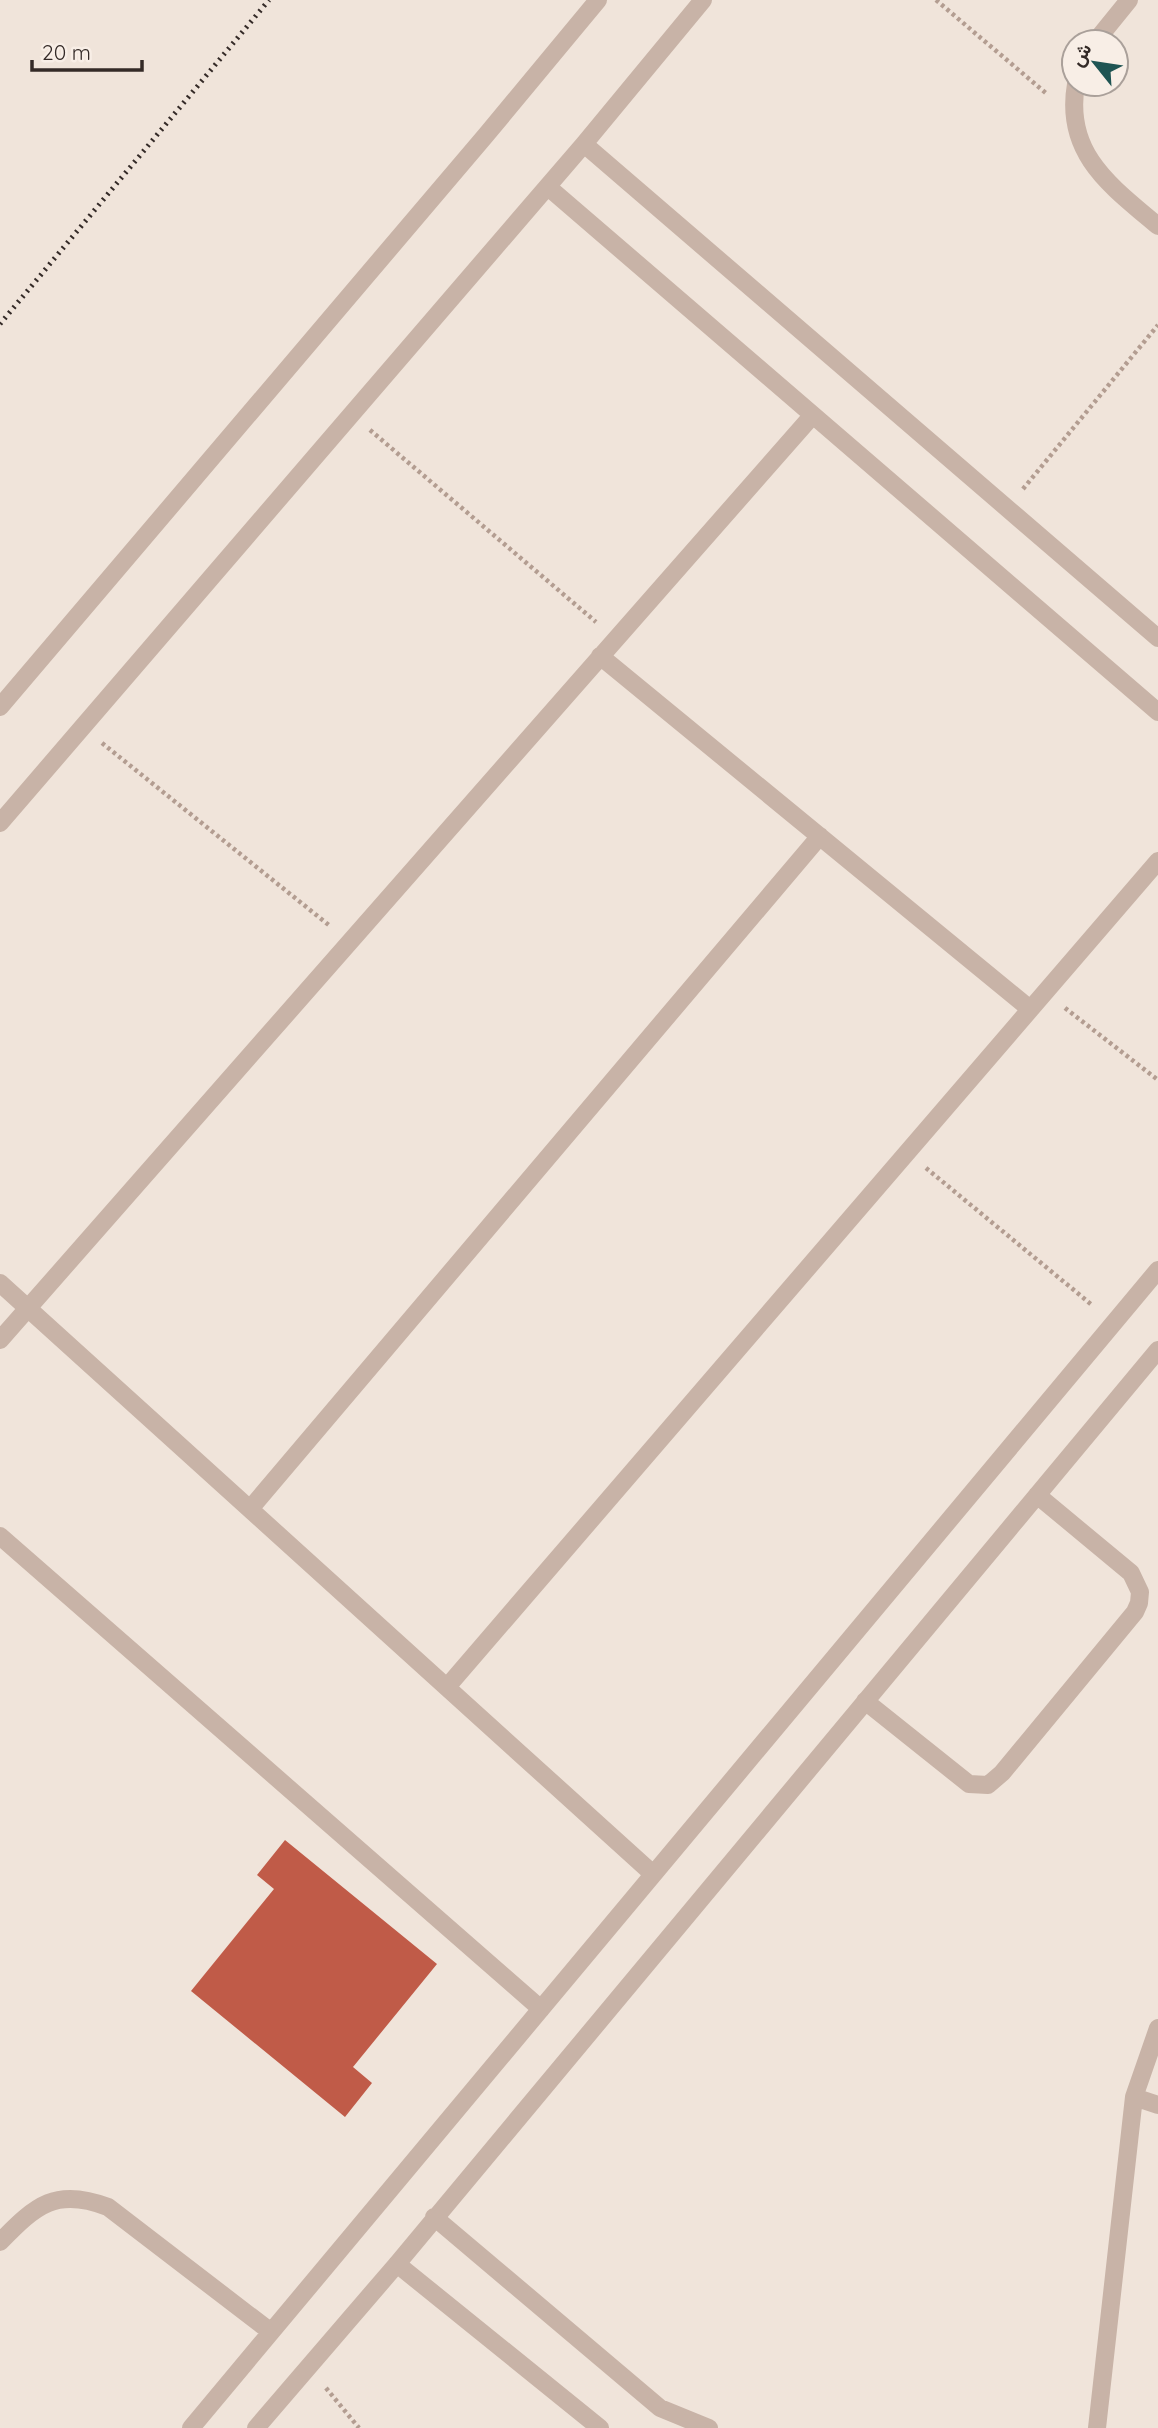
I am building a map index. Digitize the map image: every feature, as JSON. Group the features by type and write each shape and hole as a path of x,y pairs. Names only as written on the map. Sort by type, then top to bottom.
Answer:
{"street":[{"path":"0,707 598,0"},
{"path":"0,823 548,187 703,0"},
{"path":"1106,28 1129,0"},
{"path":"1075,98 1074,117 1079,139 1088,159 1101,177 1158,226"},
{"path":"584,144 1158,638"},
{"path":"548,187 1158,712"},
{"path":"0,1340 813,416"},
{"path":"600,656 1030,1009"},
{"path":"250,1509 820,836"},
{"path":"447,1687 1158,861"},
{"path":"191,2428 1158,1270"},
{"path":"0,1283 653,1874"},
{"path":"256,2428 397,2264 1158,1350"},
{"path":"865,1701 969,1784 988,1785 1011,1763 1135,1612 1139,1603 1137,1582 1131,1573 1037,1495"},
{"path":"0,1536 541,2009"},
{"path":"1097,2428 1134,2097 1158,2028"},
{"path":"1134,2097 1158,2105"},
{"path":"1,2240 38,2207 61,2198 86,2198 108,2207 271,2332"},
{"path":"434,2217 660,2408 709,2428"},
{"path":"397,2264 600,2428"}],"path":[{"path":"936,0 1074,117"},
{"path":"1007,508 1158,325"},
{"path":"352,415 615,638"},
{"path":"82,727 349,941"},
{"path":"1045,992 1158,1080"},
{"path":"907,1152 1114,1323"},
{"path":"307,2367 359,2428"}],"building":[{"path":"285,1840 437,1964 353,2067 372,2083 345,2117 191,1991 274,1889 257,1875"}],"railway":[{"path":"0,324 269,0"}]}
